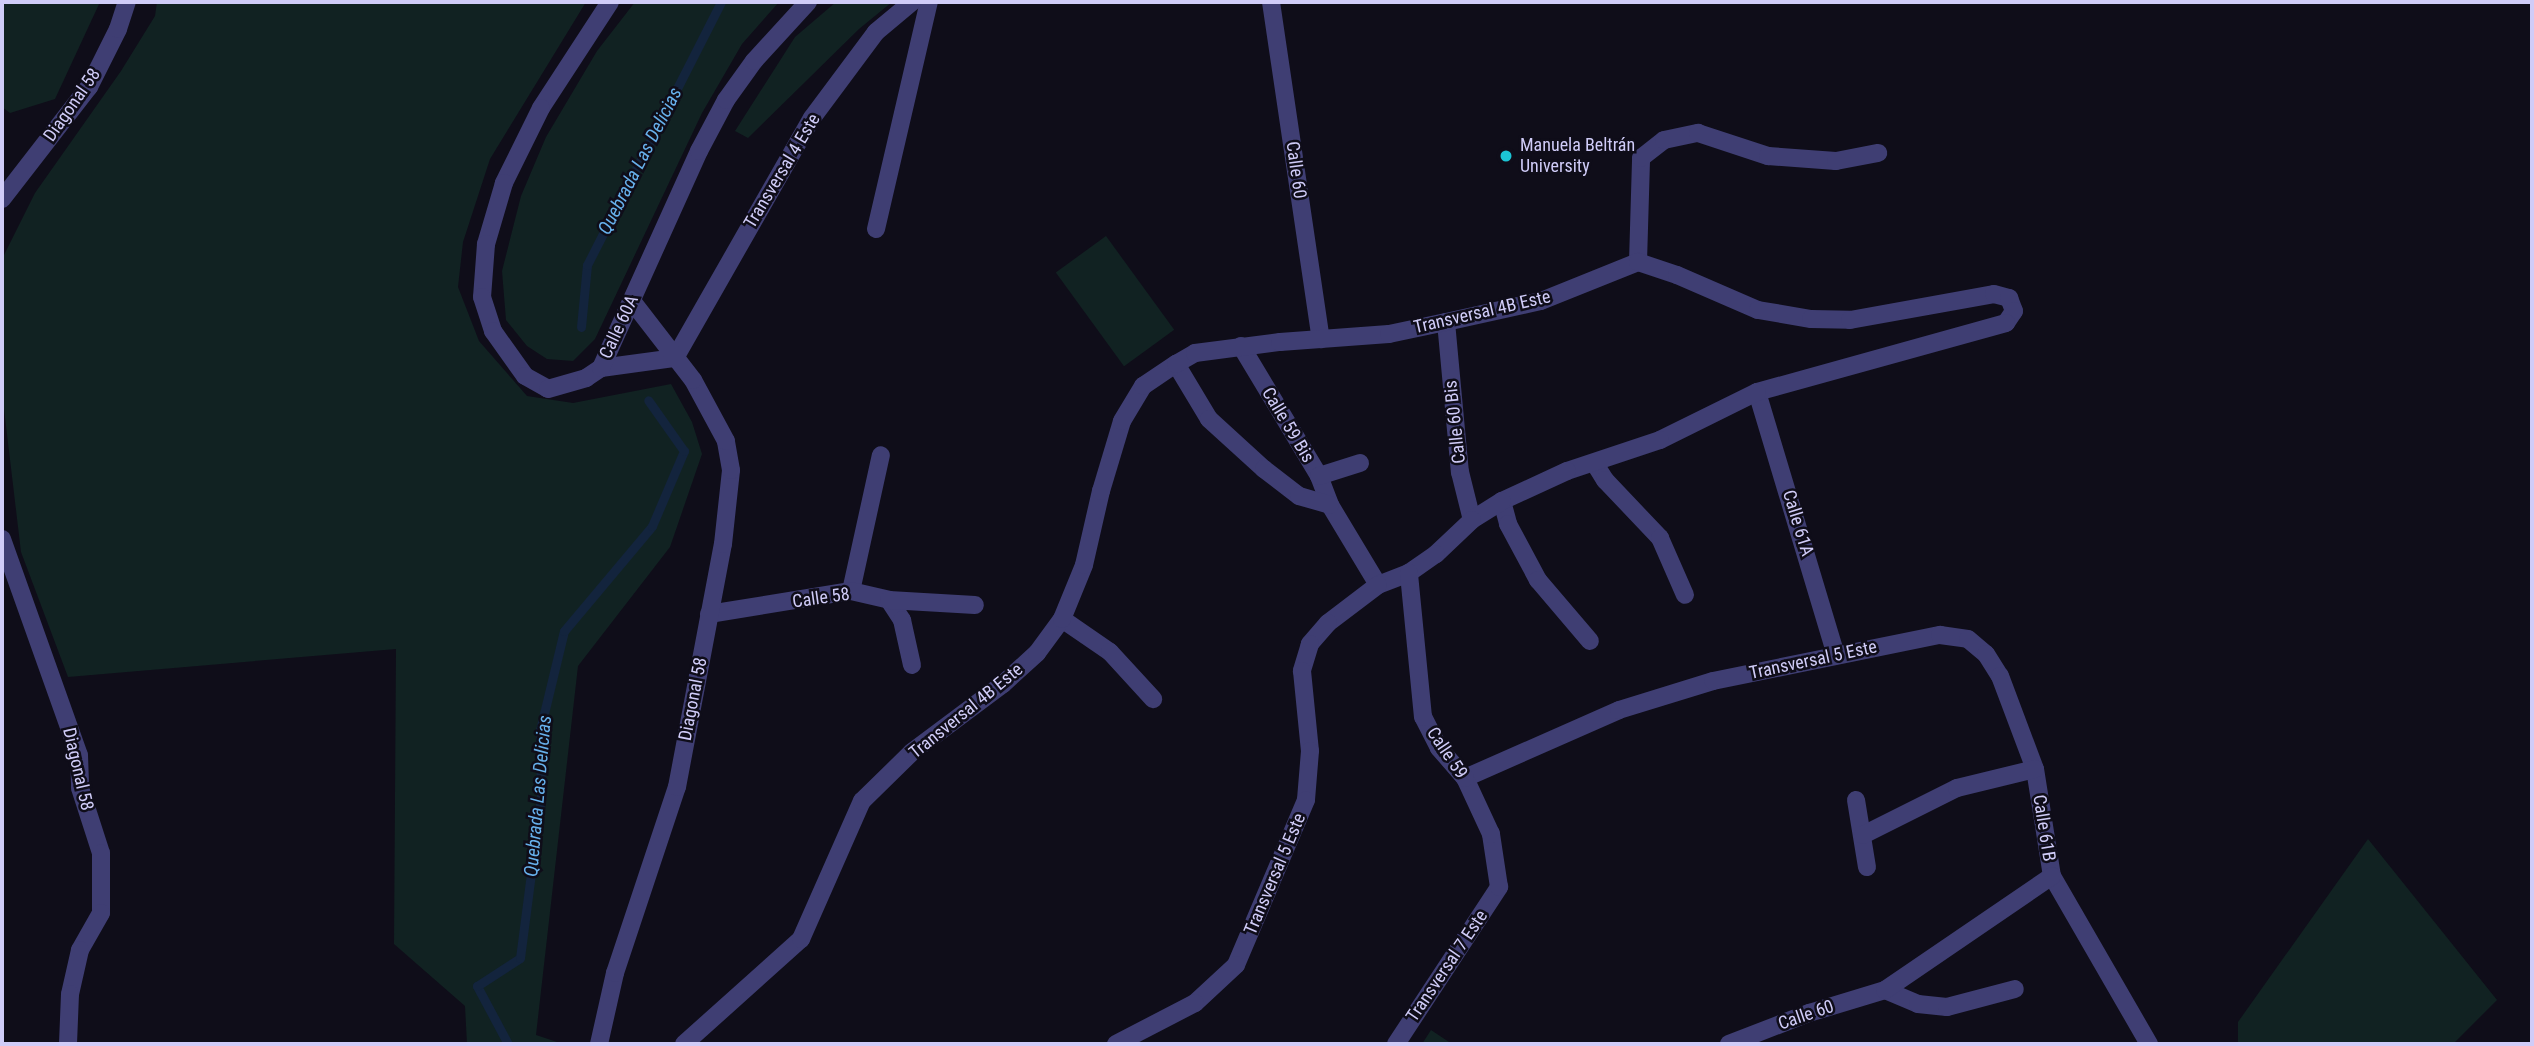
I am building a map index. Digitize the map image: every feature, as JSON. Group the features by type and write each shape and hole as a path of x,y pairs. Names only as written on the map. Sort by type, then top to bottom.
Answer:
{"street":[{"name":"Diagonal 58","path":"2,199 89,88 118,29 127,2"},
{"name":"Calle 60A","path":"610,2 541,108 504,183 486,244 482,297 499,341 525,376 538,386 548,389 569,384 601,368 699,151 726,100 754,61 808,2"},
{"name":"Transversal 4 Este","path":"675,358 812,118 876,32 912,2"},
{"path":"876,229 929,2"},
{"name":"Calle 60","path":"1271,2 1321,339"},
{"path":"1176,364 1209,419 1245,452 1299,496 1330,505 1378,585 1409,573 1436,554 1472,520 1502,501 1567,471 1595,464 1660,440 1757,392 2006,323 2013,315 2014,305 2009,298 1994,294 1850,320 1811,319 1758,310 1677,275 1638,262 1642,158 1664,140 1698,133 1768,156 1836,161 1878,153"},
{"name":"Transversal 4B Este","path":"684,1044 801,939 862,801 912,752 1003,684 1037,653 1062,619 1084,565 1101,491 1122,421 1143,386 1195,354 1241,346 1389,334 1541,301 1638,262"},
{"name":"Diagonal 58","path":"599,1044 615,973 677,787 723,544 731,470 726,441 694,380 632,301"},
{"name":"Calle 60 Bis","path":"1446,322 1460,472 1472,520"},
{"name":"Calle 59 Bis","path":"1241,346 1319,476 1330,505"},
{"path":"601,368 675,358"},
{"name":"Calle 61A","path":"1757,392 1836,654"},
{"path":"851,591 881,455"},
{"path":"1319,476 1360,463"},
{"path":"1595,464 1605,480 1660,538 1685,595"},
{"path":"1502,501 1508,524 1538,580 1590,641"},
{"name":"Diagonal 58","path":"2,539 79,755 80,788 102,853 101,913 80,950 70,994 68,1044"},
{"name":"Calle 59","path":"1409,573 1423,717 1439,748 1465,778 1491,834 1499,887"},
{"name":"Transversal 5 Este","path":"1116,1044 1195,1003 1236,965 1306,800 1310,751 1302,671 1310,644 1328,624 1378,585"},
{"name":"Calle 58","path":"709,614 851,591 889,600 975,605"},
{"path":"889,600 901,620 912,665"},
{"path":"1062,619 1110,652 1153,699"},
{"name":"Transversal 5 Este","path":"1465,778 1619,710 1713,681 1940,635 1968,639"},
{"name":"Calle 61B","path":"1885,989 2052,876 2035,769 2000,676 1986,654 1968,639"},
{"path":"1863,835 1958,788 2035,769"},
{"path":"1856,800 1867,867"},
{"path":"2052,876 2149,1044"},
{"name":"Transversal 7 Este","path":"1396,1044 1499,887"},
{"path":"1885,989 1918,1004 1947,1007 2015,989"},
{"name":"Calle 60","path":"1729,1044 1809,1013 1885,989"}],"shaded area":[{"path":"2,2 100,2 55,99 10,113 2,107"},
{"path":"157,2 586,2 490,159 463,242 458,287 479,341 527,396 573,403 671,384 692,422 702,454 670,547 578,666 536,1035 563,1044 467,1044 465,1006 394,944 396,649 68,677 21,552 2,392 2,259 35,193 121,71 155,16"},
{"path":"635,2 779,2 742,44 702,113 595,339 573,361 547,359 527,346 506,320 502,271 521,196 546,137 597,51"},
{"path":"836,2 892,2 859,29 748,138 735,131 795,37"},
{"path":"1106,236 1174,330 1124,366 1056,272"},
{"path":"2368,839 2497,1000 2453,1044 2238,1044 2238,1022"},
{"path":"1431,1030 1452,1044 1422,1044"}],"waterway":[{"name":"Quebrada Las Delicias","path":"581,327 587,265 721,2"},
{"name":"Quebrada Las Delicias","path":"508,1044 477,986 520,958 541,796 540,730 564,631 652,526 684,451 648,400"}],"place":[{"name":"Manuela Beltrán University","path":"1506,156"}]}
